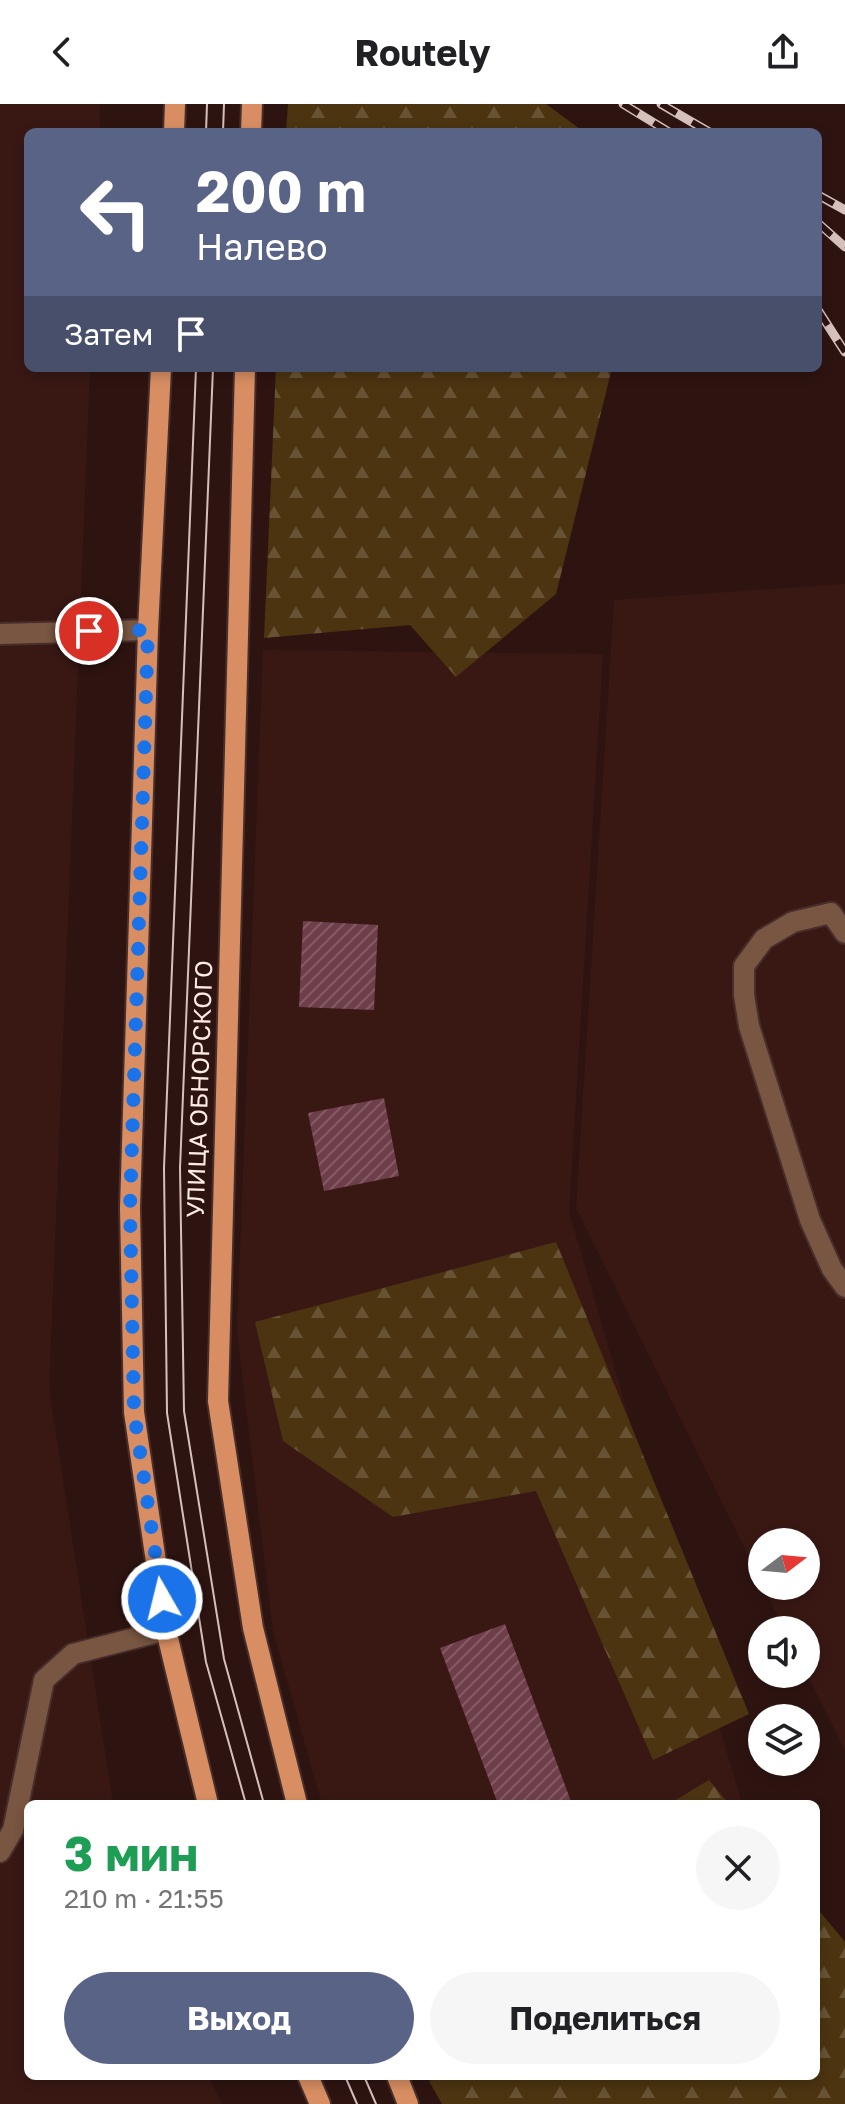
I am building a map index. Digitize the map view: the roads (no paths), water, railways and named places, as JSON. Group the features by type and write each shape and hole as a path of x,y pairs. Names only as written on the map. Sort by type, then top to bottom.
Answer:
{"main road":[{"path":"174,128 175,104"},
{"path":"251,128 252,104"},
{"path":"161,372 148,630 130,1208 134,1412 166,1630 207,1800"},
{"name":"УЛИЦА ОБНОРСКОГО","path":"245,372 218,1401 253,1628 296,1800"},
{"path":"310,2080 320,2104"},
{"path":"399,2080 408,2104"}],"lane":[{"path":"0,634 148,630"},
{"path":"845,933 831,913 793,922 764,939 744,966 744,995 749,1026 810,1220 832,1269 845,1287"},
{"path":"0,1852 13,1830 44,1680 73,1654 166,1630"}],"tram line":[{"path":"206,128 207,104"},
{"path":"223,128 224,104"},
{"path":"196,372 164,1168 167,1413 206,1662 245,1800"},
{"path":"213,372 180,1168 184,1411 224,1659 263,1800"},
{"path":"347,2080 357,2104"},
{"path":"366,2080 376,2104"}],"railway":[{"path":"623,104 662,128"},
{"path":"661,104 702,128"},
{"path":"822,197 845,210"},
{"path":"822,227 845,247"},
{"path":"822,316 845,352"}]}
